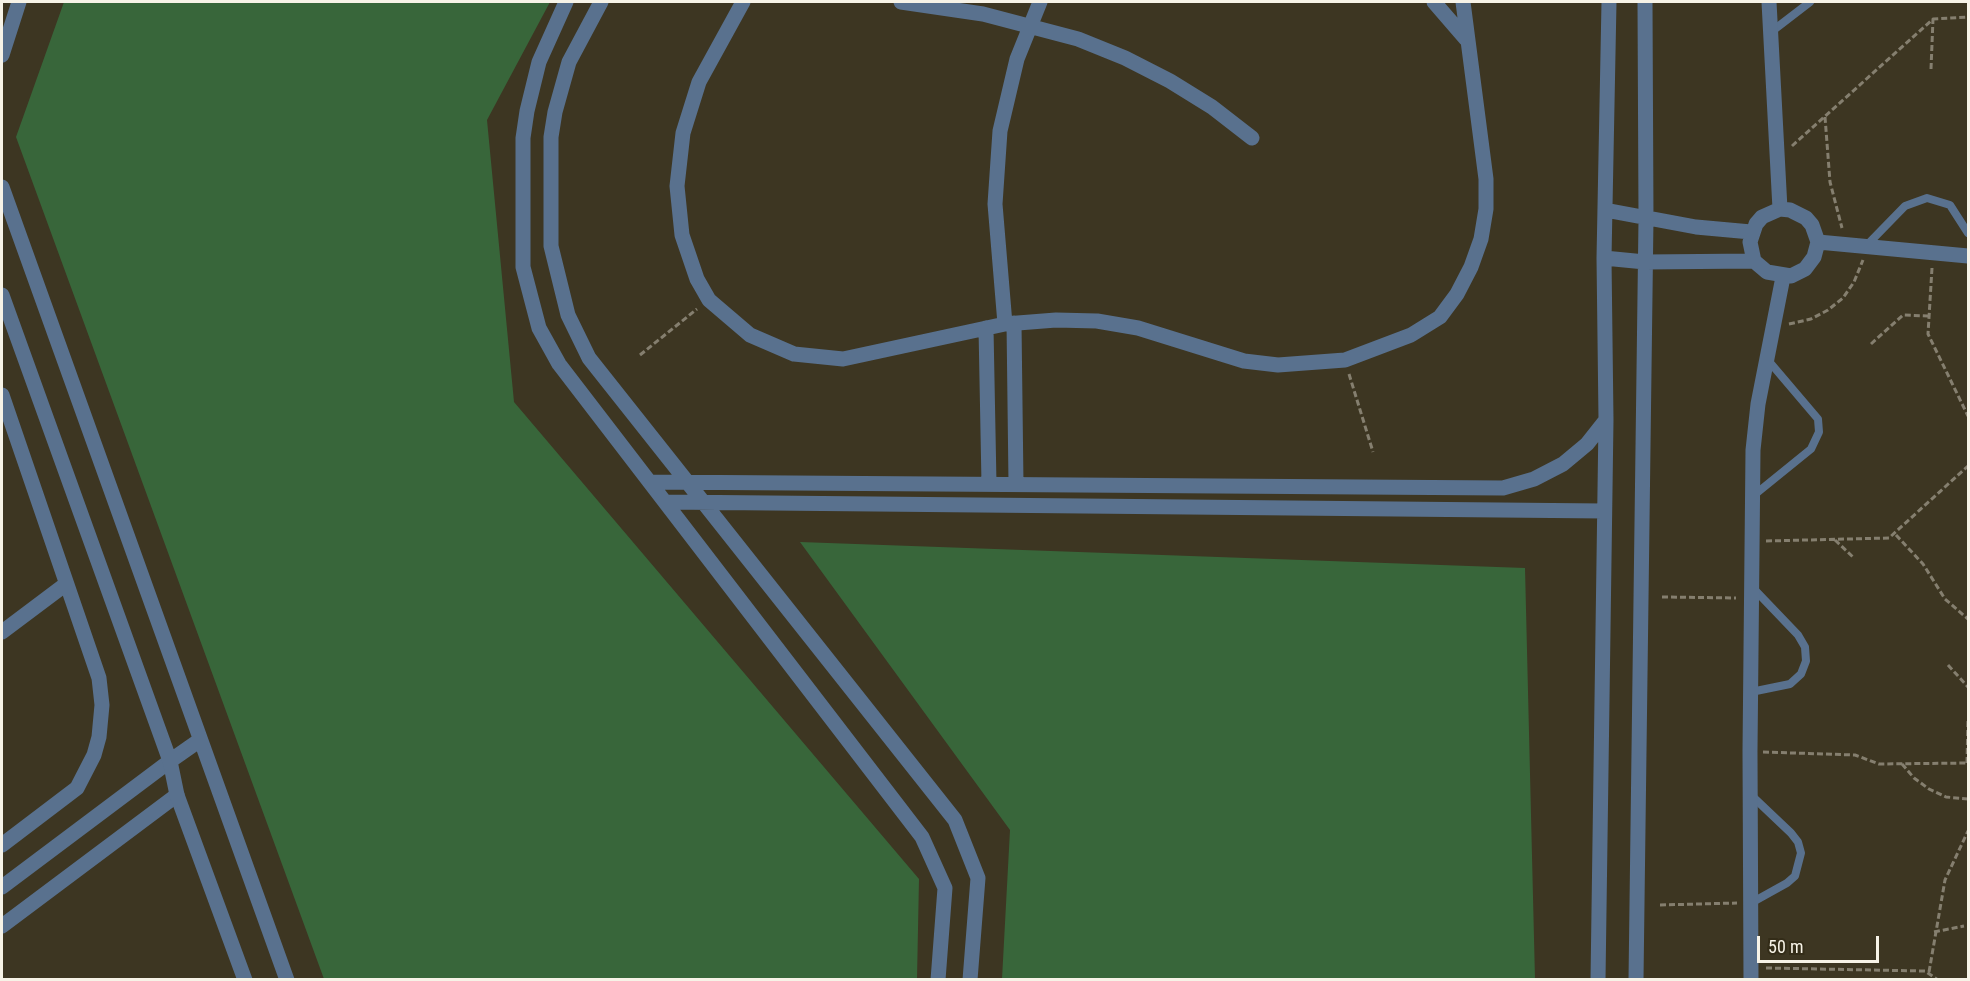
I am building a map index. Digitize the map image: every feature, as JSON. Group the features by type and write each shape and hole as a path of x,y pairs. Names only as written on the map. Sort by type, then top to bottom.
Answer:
{"street":[{"path":"2,55 19,2"},
{"path":"567,2 539,62 527,111 522,166 521,246 525,278 539,328 559,364 922,837 945,888 938,980"},
{"path":"601,2 569,62 555,112 550,175 551,246 568,315 589,358 956,820 978,878 970,980"},
{"path":"746,2 699,82 690,107 679,159 677,194 682,235 698,279 709,300 730,320 757,339 794,354 843,359 867,356 1010,323 1056,320 1108,323 1168,336 1210,352 1244,361 1278,365 1345,360 1411,335 1440,317 1457,294 1471,267 1481,239 1486,209 1486,179 1463,2"},
{"path":"901,2 973,12 1078,39 1143,67 1212,107 1252,138"},
{"path":"1016,484 1010,323 996,204 996,167 1007,95 1040,2"},
{"path":"1434,2 1466,39"},
{"path":"1598,980 1606,420 1604,258 1609,2"},
{"path":"1636,980 1646,219 1645,2"},
{"path":"1769,2 1780,209"},
{"path":"2,187 287,980"},
{"path":"1780,209 1798,212 1806,218 1812,225 1818,242 1814,257 1805,269 1783,276 1767,272 1755,261 1751,252 1751,232 1762,217 1780,209"},
{"path":"1605,210 1646,219 1751,232"},
{"path":"1818,242 1968,255"},
{"path":"1604,258 1645,262 1755,261"},
{"path":"1751,974 1752,497 1756,416 1783,276"},
{"path":"2,295 170,761 177,795 245,980"},
{"path":"986,328 989,484"},
{"path":"2,845 78,788 99,737 102,705 99,678 3,402"},
{"path":"650,482 1503,488 1534,479 1563,464 1587,444 1606,420"},
{"path":"666,502 1604,511"},
{"path":"2,632 66,584"},
{"path":"2,887 200,740"},
{"path":"2,926 177,795"}],"lane":[{"path":"1771,32 1809,2"},
{"path":"1866,246 1905,206 1927,198 1950,205 1968,233"},
{"path":"1752,497 1811,449 1820,432 1818,419 1766,358"},
{"path":"1751,692 1790,684 1801,674 1806,661 1805,647 1798,634 1752,593"},
{"path":"1751,795 1791,833 1801,854 1795,876 1786,884 1751,903"}],"path":[{"path":"1777,159 1933,19 1968,16"},
{"path":"1931,69 1933,19"},
{"path":"1825,117 1830,182 1847,244"},
{"path":"1773,325 1802,322 1828,310 1843,298 1862,265 1866,246"},
{"path":"1933,252 1928,316 1930,342 1968,416"},
{"path":"640,355 709,300"},
{"path":"1871,344 1903,315 1928,316"},
{"path":"1345,360 1373,452"},
{"path":"1752,542 1886,539 1895,535 1968,466"},
{"path":"1895,535 1923,564 1945,599 1968,619"},
{"path":"1835,540 1853,557"},
{"path":"1662,597 1752,593"},
{"path":"1948,665 1968,687"},
{"path":"1750,751 1855,755 1879,764 1968,763 1968,719"},
{"path":"1902,764 1914,778 1929,789 1946,797 1968,799"},
{"path":"1929,973 1934,933 1945,880 1968,831"},
{"path":"1660,905 1751,903"},
{"path":"1934,933 1964,926"},
{"path":"1751,974 1929,973 1938,980"}],"green space":[{"path":"64,2 550,2 487,120 514,402 919,879 917,979 324,979 16,137"},
{"path":"800,542 1525,568 1535,979 1002,979 1010,830"}]}
